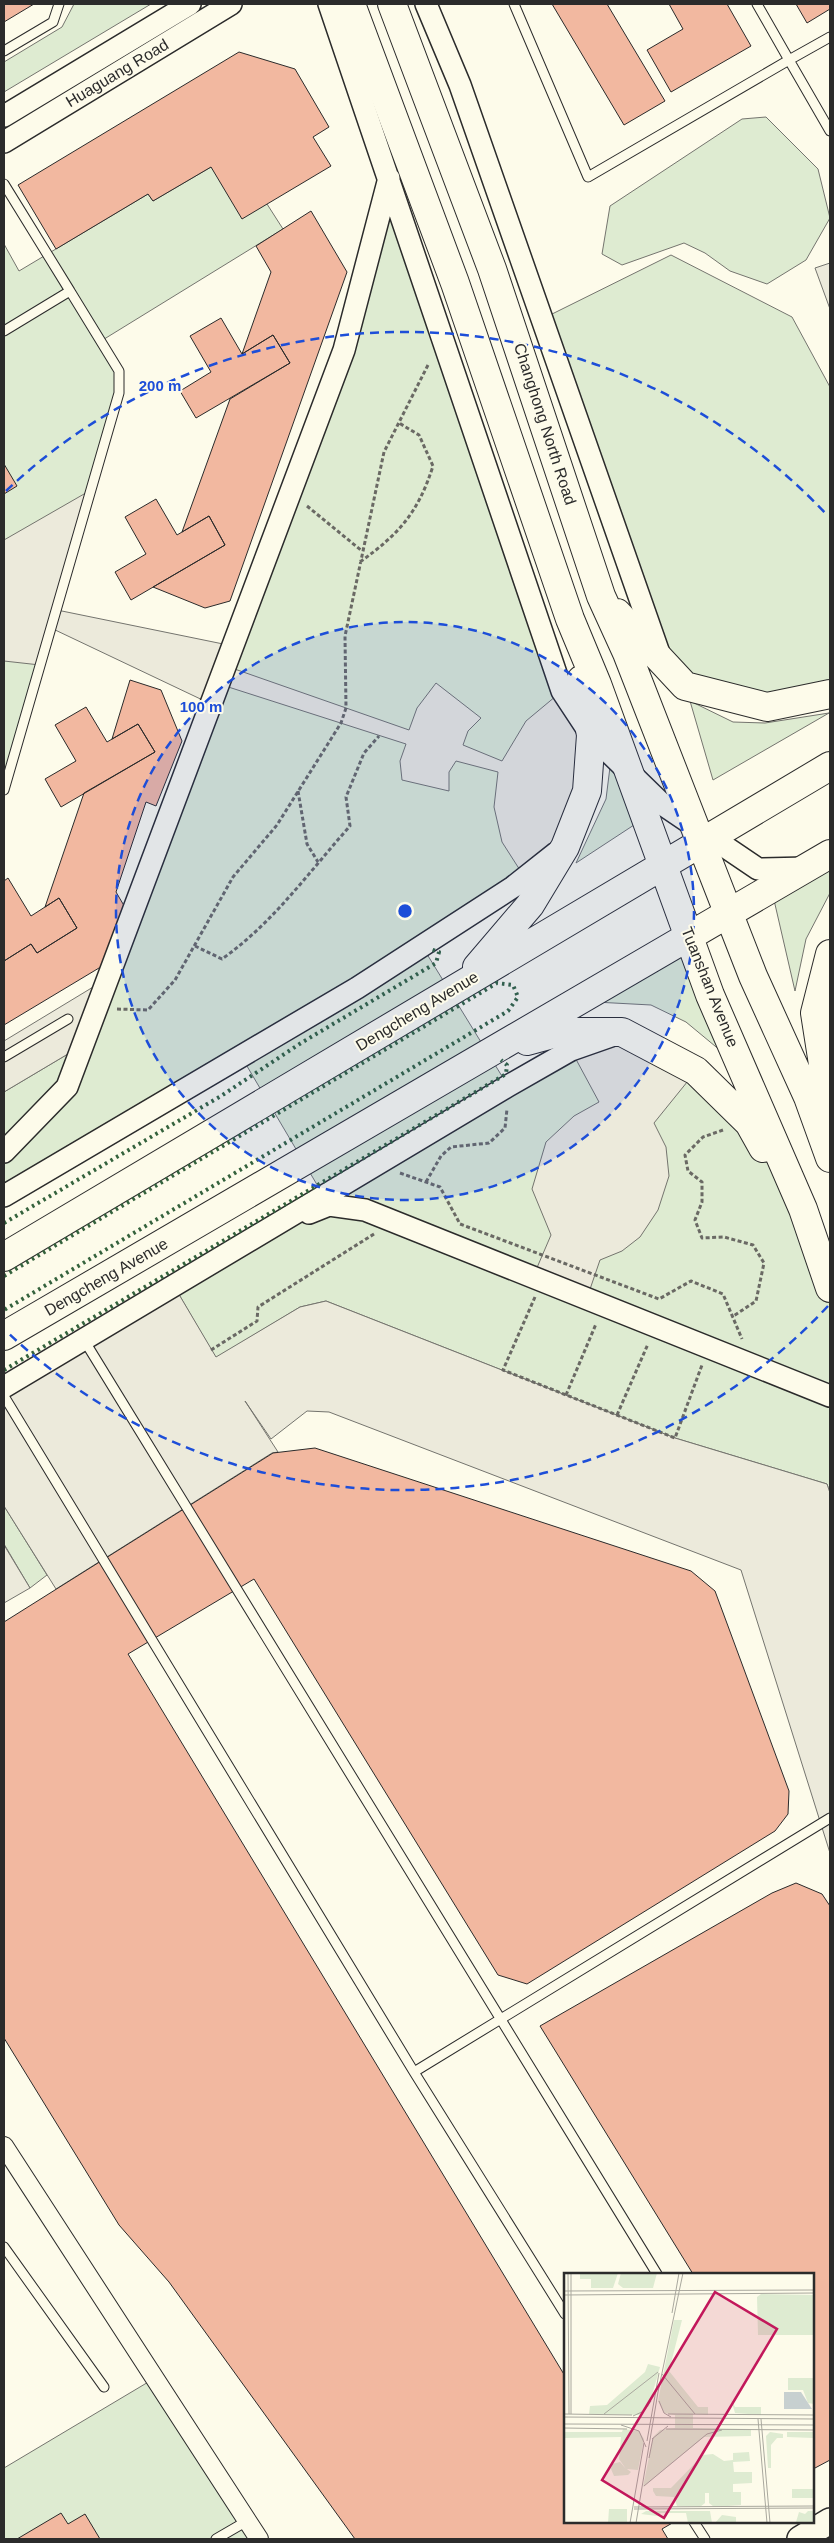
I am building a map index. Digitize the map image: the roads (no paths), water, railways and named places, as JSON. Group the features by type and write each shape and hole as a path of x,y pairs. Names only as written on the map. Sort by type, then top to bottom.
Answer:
{"highway":[{"path":"351,4 455,283 570,619 591,735 588,791 564,847 530,905 463,984"},
{"name":"Changhong North Road","path":"392,4 492,269 601,596 627,653 700,843"},
{"path":"601,596 685,686 768,707 830,694"},
{"name":"Tuanshan Avenue","path":"570,619 597,684 710,995 807,1222 830,1288"},
{"name":"Dengcheng Avenue","path":"4,1257 830,766"},
{"path":"700,843 753,976 808,1097 830,1158"},
{"name":"Dengcheng Avenue","path":"4,1336 830,854"},
{"path":"830,954 815,1013 830,1109"},
{"path":"497,1050 560,1032 622,1032 696,1071 749,1123 807,1222"}],"street":[{"name":"Huaguang Road","path":"4,116 190,4"},
{"name":"Huaguang Road","path":"4,142 231,4"},
{"path":"329,4 562,690 591,735 662,804 758,869 830,868"},
{"path":"426,4 460,85 662,661"},
{"path":"4,1152 67,1087 344,350 389,178"},
{"path":"4,1196 357,988 513,887 564,847"},
{"path":"4,1387 508,1086 571,1050 622,1032"},
{"path":"267,1230 329,1205 365,1210 752,1363 830,1396"},
{"path":"4,2146 259,2539"}],"lane":[{"path":"4,51 53,22 58,4"},
{"path":"514,4 588,176 830,37"},
{"path":"757,4 830,131"},
{"path":"4,184 119,370 119,393 4,790"},
{"path":"4,331 70,292"},
{"path":"4,1057 68,1019"},
{"path":"84,1340 656,2273"},
{"path":"4,1396 414,2072 564,2312"},
{"path":"414,2072 830,1818"},
{"path":"5,2251 104,2387"},
{"path":"216,2539 247,2520"},
{"path":"695,2523 705,2539"}]}
